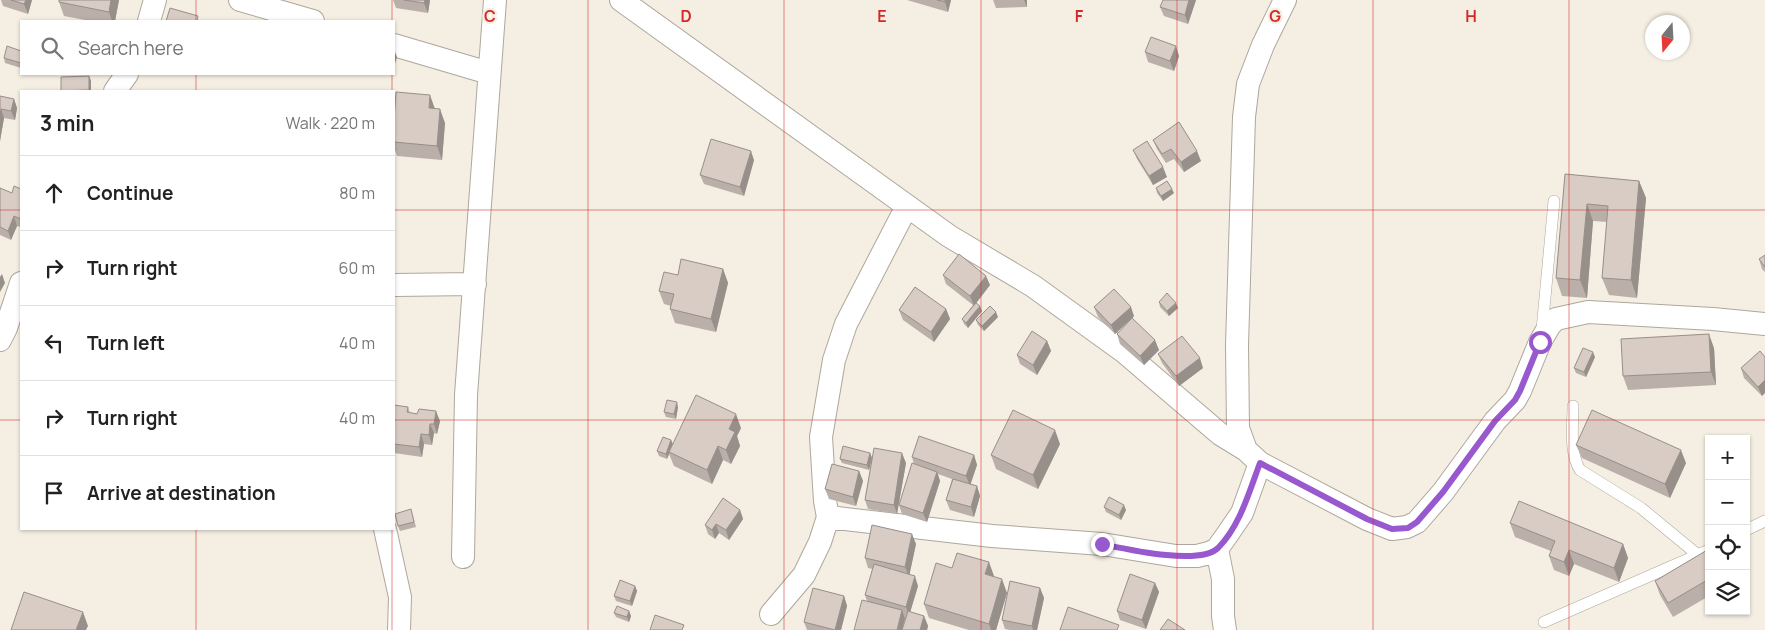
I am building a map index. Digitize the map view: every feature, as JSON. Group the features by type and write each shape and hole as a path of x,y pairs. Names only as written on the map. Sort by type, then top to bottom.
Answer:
{"street":[{"path":"149,20 155,0"},
{"path":"240,0 309,20"},
{"path":"463,557 466,396 495,0"},
{"path":"621,0 949,236 1033,286 1123,351 1220,434 1253,456 1367,519 1392,529 1408,528 1417,522 1443,492 1495,421 1515,400 1540,342 1556,319 1588,312 1765,324"},
{"path":"828,516 992,536 1102,544 1176,556 1197,556 1217,549 1242,513 1253,456 1238,428 1237,346 1244,117 1248,84 1280,2"},
{"path":"395,45 489,73"},
{"path":"117,90 126,75"},
{"path":"771,614 804,575 820,542 828,516 824,501 821,437 834,360 846,324 907,206"},
{"path":"395,284 475,284"},
{"path":"0,340 20,286"},
{"path":"385,530 400,597 399,630"},
{"path":"1217,549 1223,579 1225,630"}],"lane":[{"path":"1540,342 1554,201"},
{"path":"1573,406 1573,443 1576,464 1580,470 1641,508 1698,555"},
{"path":"1750,528 1765,521"},
{"path":"1544,622 1705,552"}],"building":[{"path":"11,0 26,0 24,4"},
{"path":"59,0 111,0 109,12 59,2"},
{"path":"404,0 425,0 424,3"},
{"path":"1163,0 1189,0 1185,15 1160,7"},
{"path":"170,8 198,16 197,20 166,20"},
{"path":"1151,37 1176,46 1170,61 1145,52"},
{"path":"7,46 20,51 20,63 4,58"},
{"path":"89,76 89,90 61,90 61,77"},
{"path":"396,92 430,95 429,108 440,109 437,146 395,142"},
{"path":"0,96 14,99 11,111 1,109 0,114"},
{"path":"1179,122 1197,151 1181,162 1171,149 1162,154 1153,140"},
{"path":"711,139 751,151 740,187 700,175"},
{"path":"1147,141 1163,167 1149,176 1133,150"},
{"path":"1565,174 1639,181 1631,280 1602,278 1608,206 1587,204 1580,280 1556,278"},
{"path":"1167,181 1172,189 1161,196 1156,188"},
{"path":"14,186 20,189 20,219 14,216 8,231 0,227 0,188 12,193"},
{"path":"959,254 986,276 970,296 943,275"},
{"path":"1765,255 1765,267 1759,259"},
{"path":"681,259 723,269 711,319 670,309 674,294 659,291 664,272 678,275"},
{"path":"915,287 946,309 931,332 899,310"},
{"path":"1114,289 1131,307 1111,325 1094,307"},
{"path":"1167,293 1176,303 1167,311 1159,302"},
{"path":"976,303 980,306 966,323 962,319"},
{"path":"990,306 996,312 982,326 976,320"},
{"path":"1132,318 1155,340 1140,356 1117,334"},
{"path":"1032,331 1047,341 1033,365 1017,355"},
{"path":"1709,334 1711,372 1623,376 1621,339"},
{"path":"1182,336 1200,358 1176,376 1158,354"},
{"path":"1583,348 1593,352 1584,372 1574,368"},
{"path":"1760,351 1765,357 1765,380 1758,387 1741,368"},
{"path":"696,395 736,414 729,429 735,432 726,450 718,446 707,470 669,452"},
{"path":"667,400 677,402 674,414 664,412"},
{"path":"395,405 408,407 407,412 417,414 419,409 436,411 434,424 430,424 429,435 421,434 419,447 395,444"},
{"path":"1013,410 1055,430 1033,475 991,455"},
{"path":"1592,410 1681,450 1665,484 1576,445"},
{"path":"919,436 974,455 966,476 912,457"},
{"path":"663,437 671,440 666,454 657,451"},
{"path":"843,446 870,453 867,465 840,459"},
{"path":"874,448 902,453 894,505 865,500"},
{"path":"912,463 937,472 923,513 899,505"},
{"path":"832,464 859,471 853,497 825,489"},
{"path":"953,479 977,486 971,507 946,500"},
{"path":"1109,497 1124,505 1119,515 1104,507"},
{"path":"723,498 740,510 726,530 716,524 712,530 705,525"},
{"path":"1519,501 1623,544 1614,568 1569,550 1564,562 1549,556 1555,541 1510,523"},
{"path":"411,509 414,522 398,526 395,514"},
{"path":"872,525 912,534 905,567 865,558"},
{"path":"1705,551 1705,581 1668,603 1655,581"},
{"path":"957,553 989,562 985,574 1002,579 989,624 924,604 936,563 952,568"},
{"path":"874,564 915,576 906,607 865,595"},
{"path":"1130,574 1155,583 1142,620 1117,611"},
{"path":"620,580 635,586 630,601 614,596"},
{"path":"1010,581 1040,588 1032,626 1002,620"},
{"path":"813,588 844,596 835,630 804,622"},
{"path":"24,592 83,612 76,630 11,630"},
{"path":"862,600 902,610 897,630 854,630"},
{"path":"617,606 629,611 627,617 614,613"},
{"path":"1068,607 1119,625 1117,630 1060,630"},
{"path":"908,611 924,616 920,630 902,630"},
{"path":"655,615 684,625 682,630 650,630"},
{"path":"1168,619 1185,630 1160,630"}],"route":[{"path":"1102,544 1176,556 1197,556 1210,553 1217,549 1242,513 1260,463 1367,519 1392,529 1408,528 1417,522 1443,492 1495,421 1515,400 1540,342"}]}
